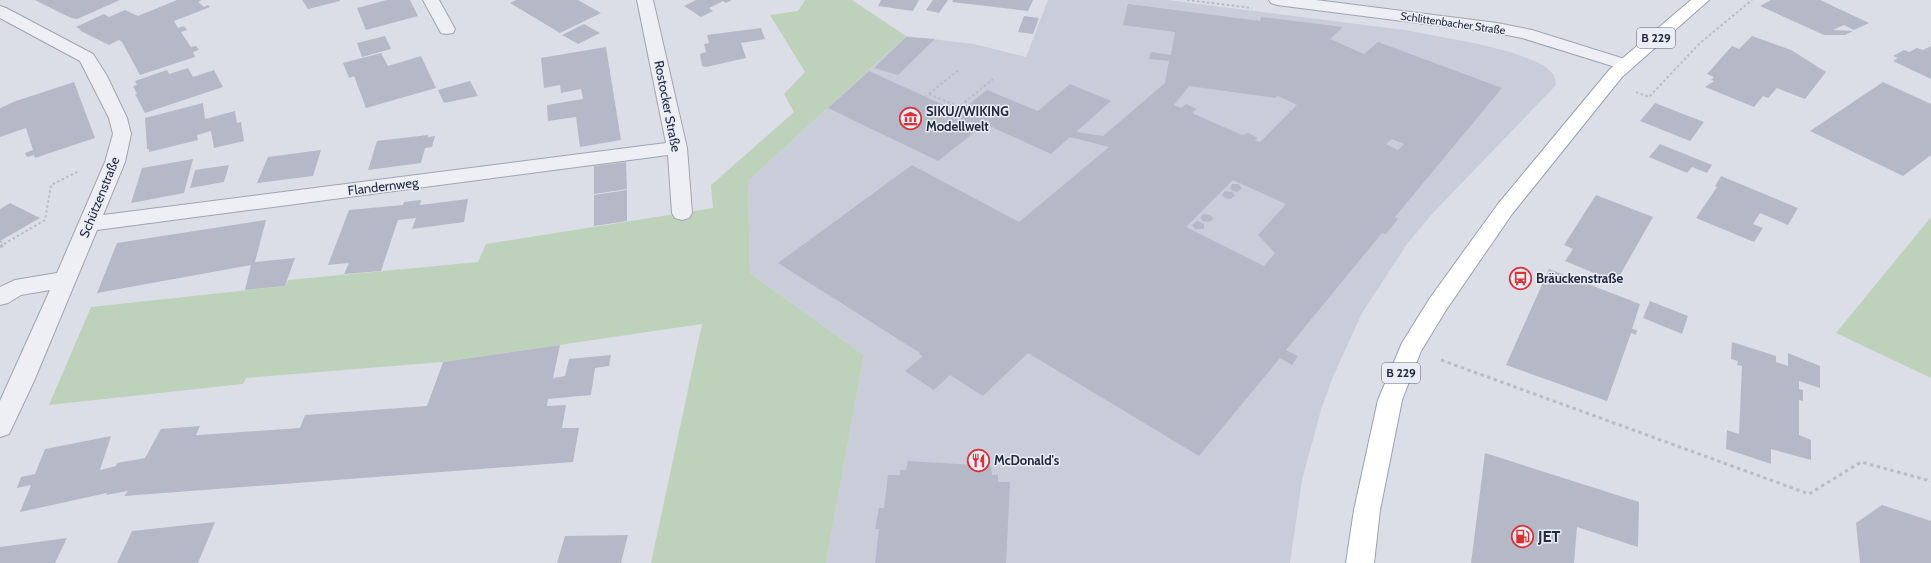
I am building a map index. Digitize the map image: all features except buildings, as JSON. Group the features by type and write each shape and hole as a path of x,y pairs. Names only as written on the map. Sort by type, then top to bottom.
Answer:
{"main road":[{"name":"B 229","path":"1360,563 1367,510 1382,434 1390,400 1410,349 1438,304 1504,209 1625,65 1701,0"}],"street":[{"path":"431,0 447,29"},
{"name":"Rostocker Straße","path":"645,0 677,148 682,214"},
{"name":"Schlittenbacher Straße","path":"1277,0 1497,28 1526,34 1625,65"},
{"name":"Schützenstraße","path":"0,11 87,58 98,76 118,118 122,134 115,162 66,279 0,427"},
{"name":"Flandernweg","path":"89,224 677,148"},
{"path":"0,297 15,288 66,279"}],"path":[{"path":"925,97 960,69"},
{"path":"929,94 959,107 993,79"},
{"path":"0,247 45,220 51,185 80,170 115,162"},
{"path":"0,241 6,244"},
{"path":"1410,349 1809,494 1861,462 1931,481"}],"shaded area":[{"path":"1048,0 1167,0 1405,30 1479,44 1510,52 1535,61 1546,67 1554,75 1556,85 1433,213 1407,244 1362,313 1332,379 1321,410 1302,480 1290,563 826,563 864,355 750,273 748,181 906,36 974,44 1026,57"}],"green space":[{"path":"805,0 852,0 906,36 748,181 750,273 864,355 826,563 651,563 702,324 443,362 246,378 243,384 49,405 91,307 285,286 288,280 478,262 486,244 713,208 711,185 794,112 784,94 805,72 770,15 798,11"},
{"path":"1931,217 1931,378 1836,333"}],"place":[{"name":"SIKU//WIKING Modellwelt","path":"910,118"},
{"name":"Bräuckenstraße","path":"1520,278"},
{"name":"McDonald's","path":"978,460"},
{"name":"JET","path":"1523,536"}]}
